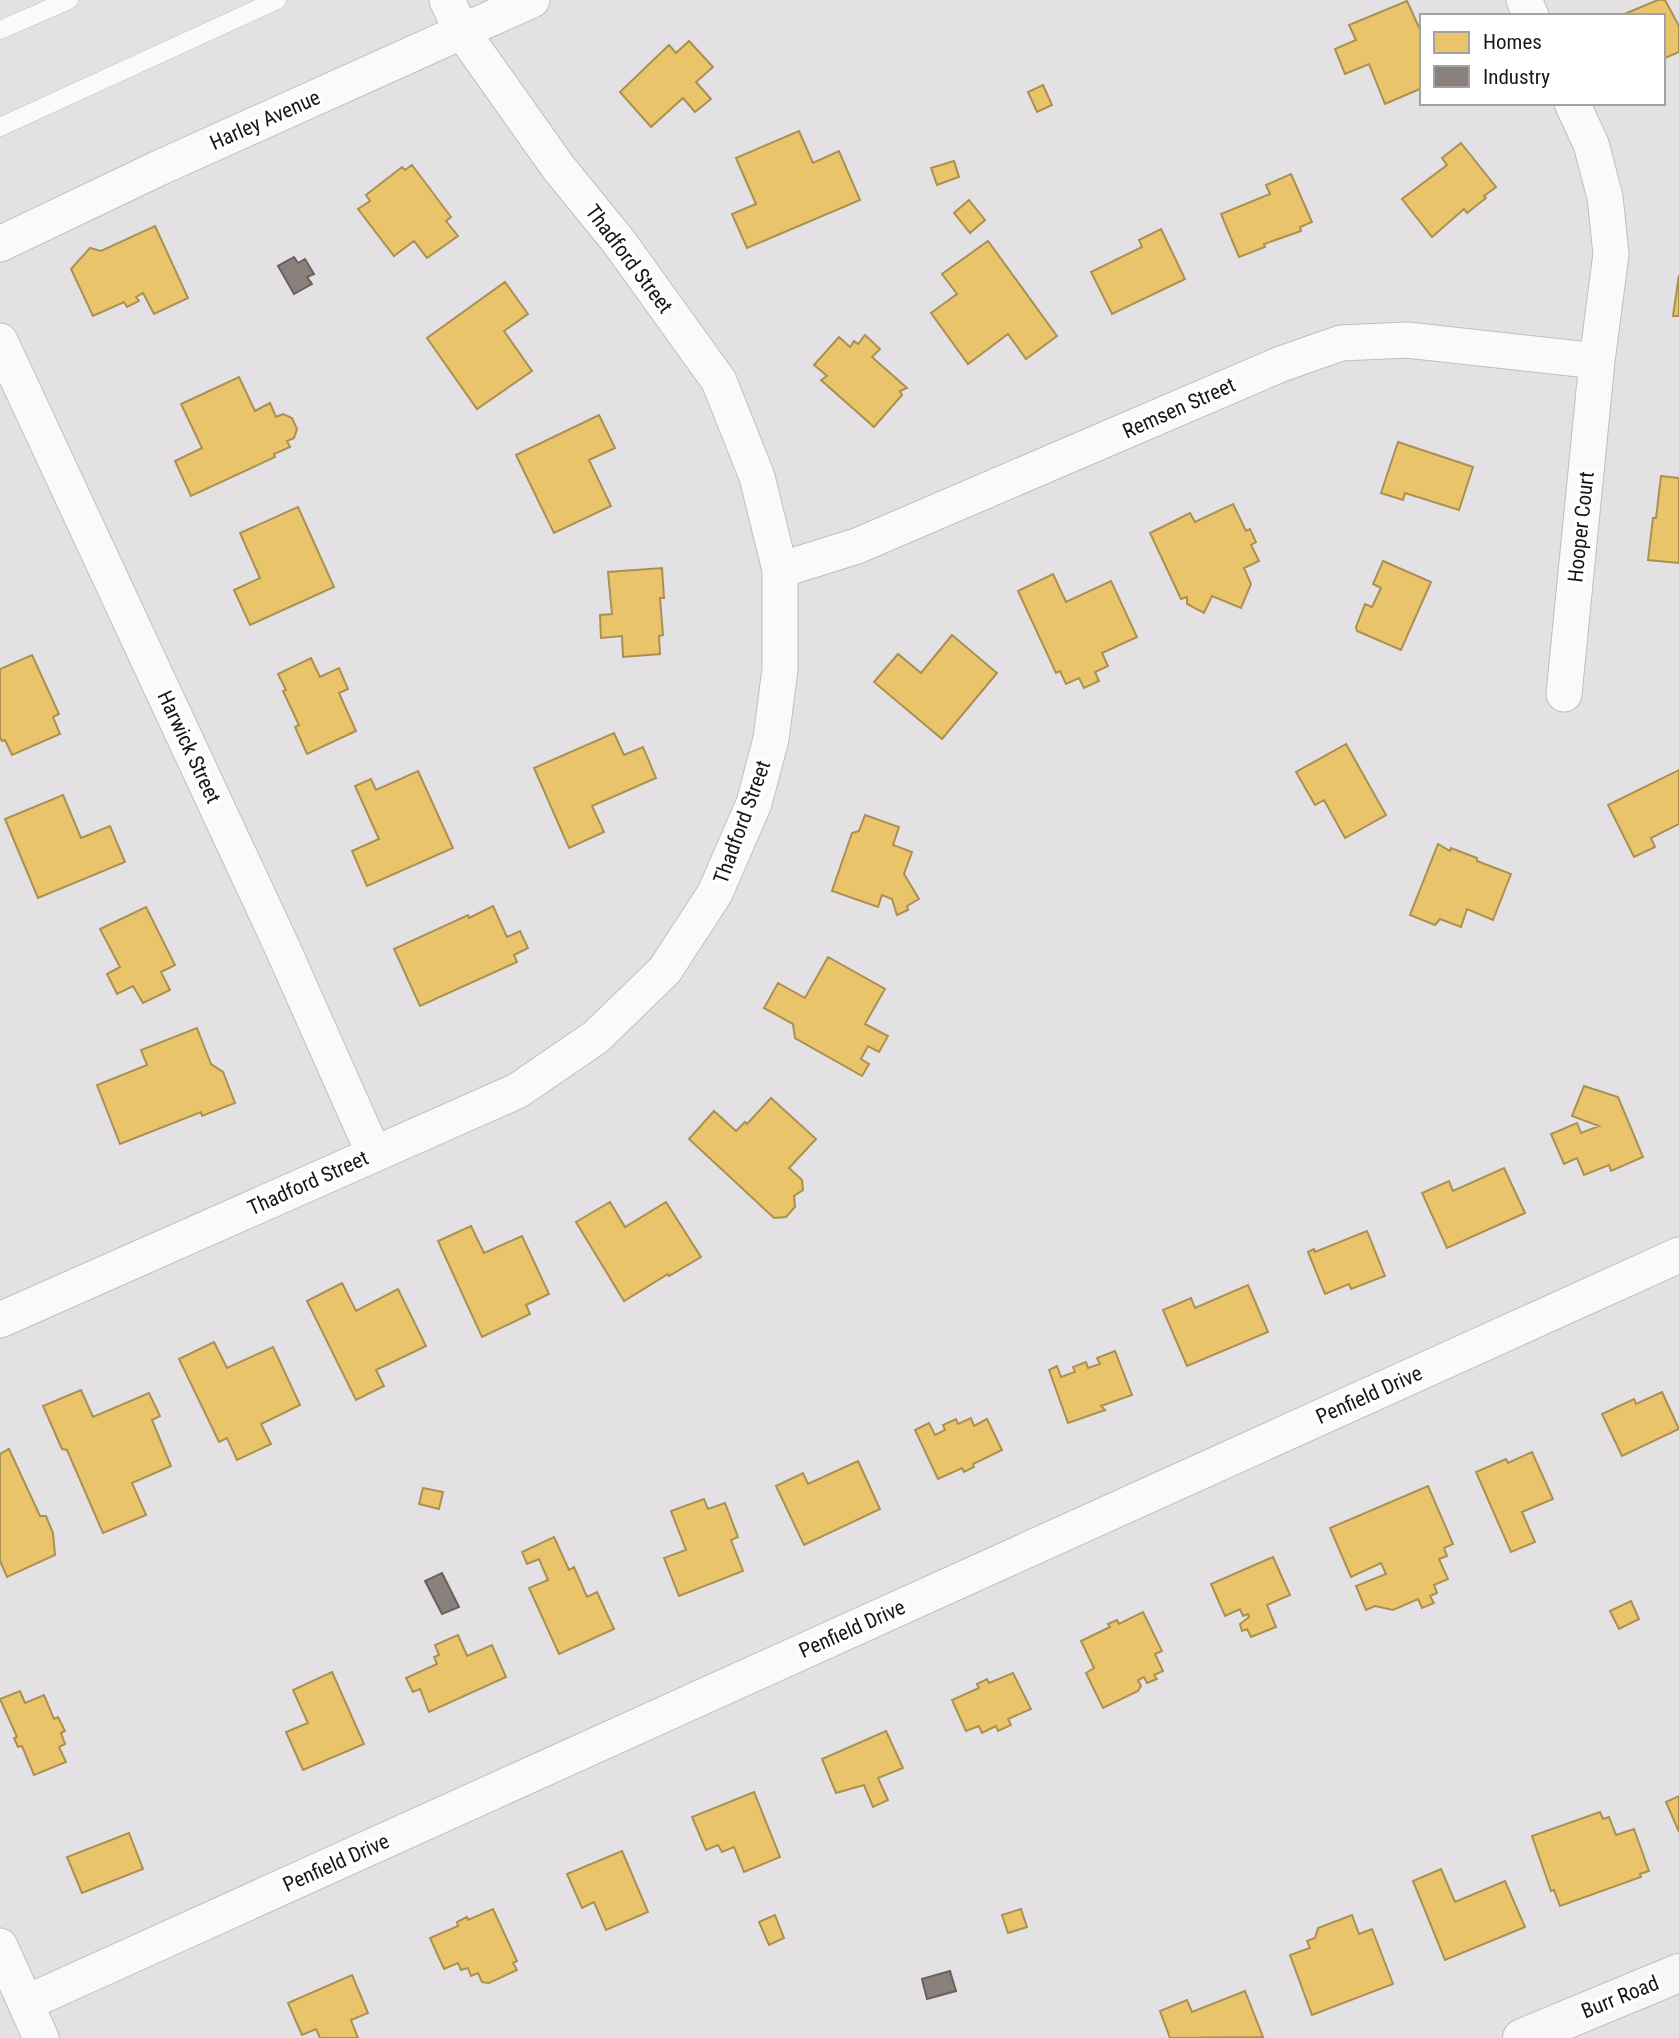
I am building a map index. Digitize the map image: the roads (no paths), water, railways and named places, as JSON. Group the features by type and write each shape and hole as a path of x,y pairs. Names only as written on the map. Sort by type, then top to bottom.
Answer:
{"street":[{"name":"Harley Avenue","path":"0,244 159,168 454,15 532,0"},
{"name":"Thadford Street","path":"0,1320 517,1091 596,1037 665,970 715,893 754,803 771,739 780,669 780,570 757,477 719,381 619,242 558,167 454,15"},
{"name":"Hooper Court","path":"1564,694 1597,361 1611,254 1605,197 1591,144 1573,105"},
{"name":"Harwick Street","path":"0,341 277,934 374,1154"},
{"name":"Remsen Street","path":"780,570 857,546 1282,364 1340,343 1407,341 1597,361"},
{"name":"Penfield Drive","path":"26,2003 1679,1255"},
{"path":"0,1946 41,2038"},
{"name":"Burr Road","path":"1522,2038 1679,1973"}],"lane":[{"path":"0,30 69,0"},
{"path":"0,127 277,0"}]}
